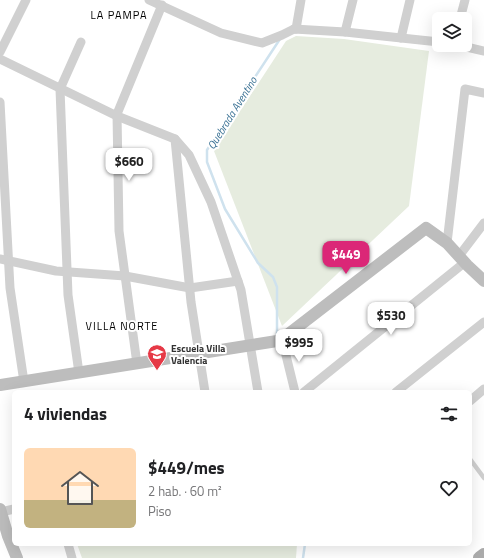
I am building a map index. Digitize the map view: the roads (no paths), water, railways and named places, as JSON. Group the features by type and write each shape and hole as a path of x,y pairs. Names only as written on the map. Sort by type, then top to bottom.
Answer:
{"main road":[{"path":"480,558 484,555"}],"street":[{"path":"0,52 26,0"},
{"path":"150,0 221,33 262,43 296,29 301,0"},
{"path":"345,32 352,0"},
{"path":"401,38 410,0"},
{"path":"462,12 465,0"},
{"path":"137,364 119,231 117,114 162,5"},
{"path":"294,29 345,32 432,41"},
{"path":"79,373 68,295 60,88 81,42"},
{"path":"472,48 484,51"},
{"path":"0,59 117,116 175,139 189,155 212,202 241,290 258,390"},
{"path":"447,243 465,88 484,93"},
{"path":"0,102 4,260 10,288 24,382"},
{"path":"175,139 190,288 205,390"},
{"path":"306,390 462,260 484,223"},
{"path":"0,386 277,342 282,340 426,228 447,243 462,260 484,280"},
{"path":"4,260 56,271 125,276 190,288 238,282"},
{"path":"399,390 484,322"},
{"path":"282,340 294,390"},
{"path":"472,399 484,390"},
{"path":"12,509 0,510 4,535 17,558"},
{"path":"69,546 72,558"}],"lane":[{"path":"472,463 484,478"}],"waterway":[{"name":"Quebrada Aventino","path":"277,336 277,287 273,277 258,263 225,209 207,162 207,150 280,39"},
{"name":"Quebrada Aventino","path":"303,558 305,546"}],"place":[{"name":"Escuela Villa Valencia","path":"157,371"}],"district":[{"name":"LA PAMPA","path":"119,15"},
{"name":"VILLA NORTE","path":"122,326"}]}
